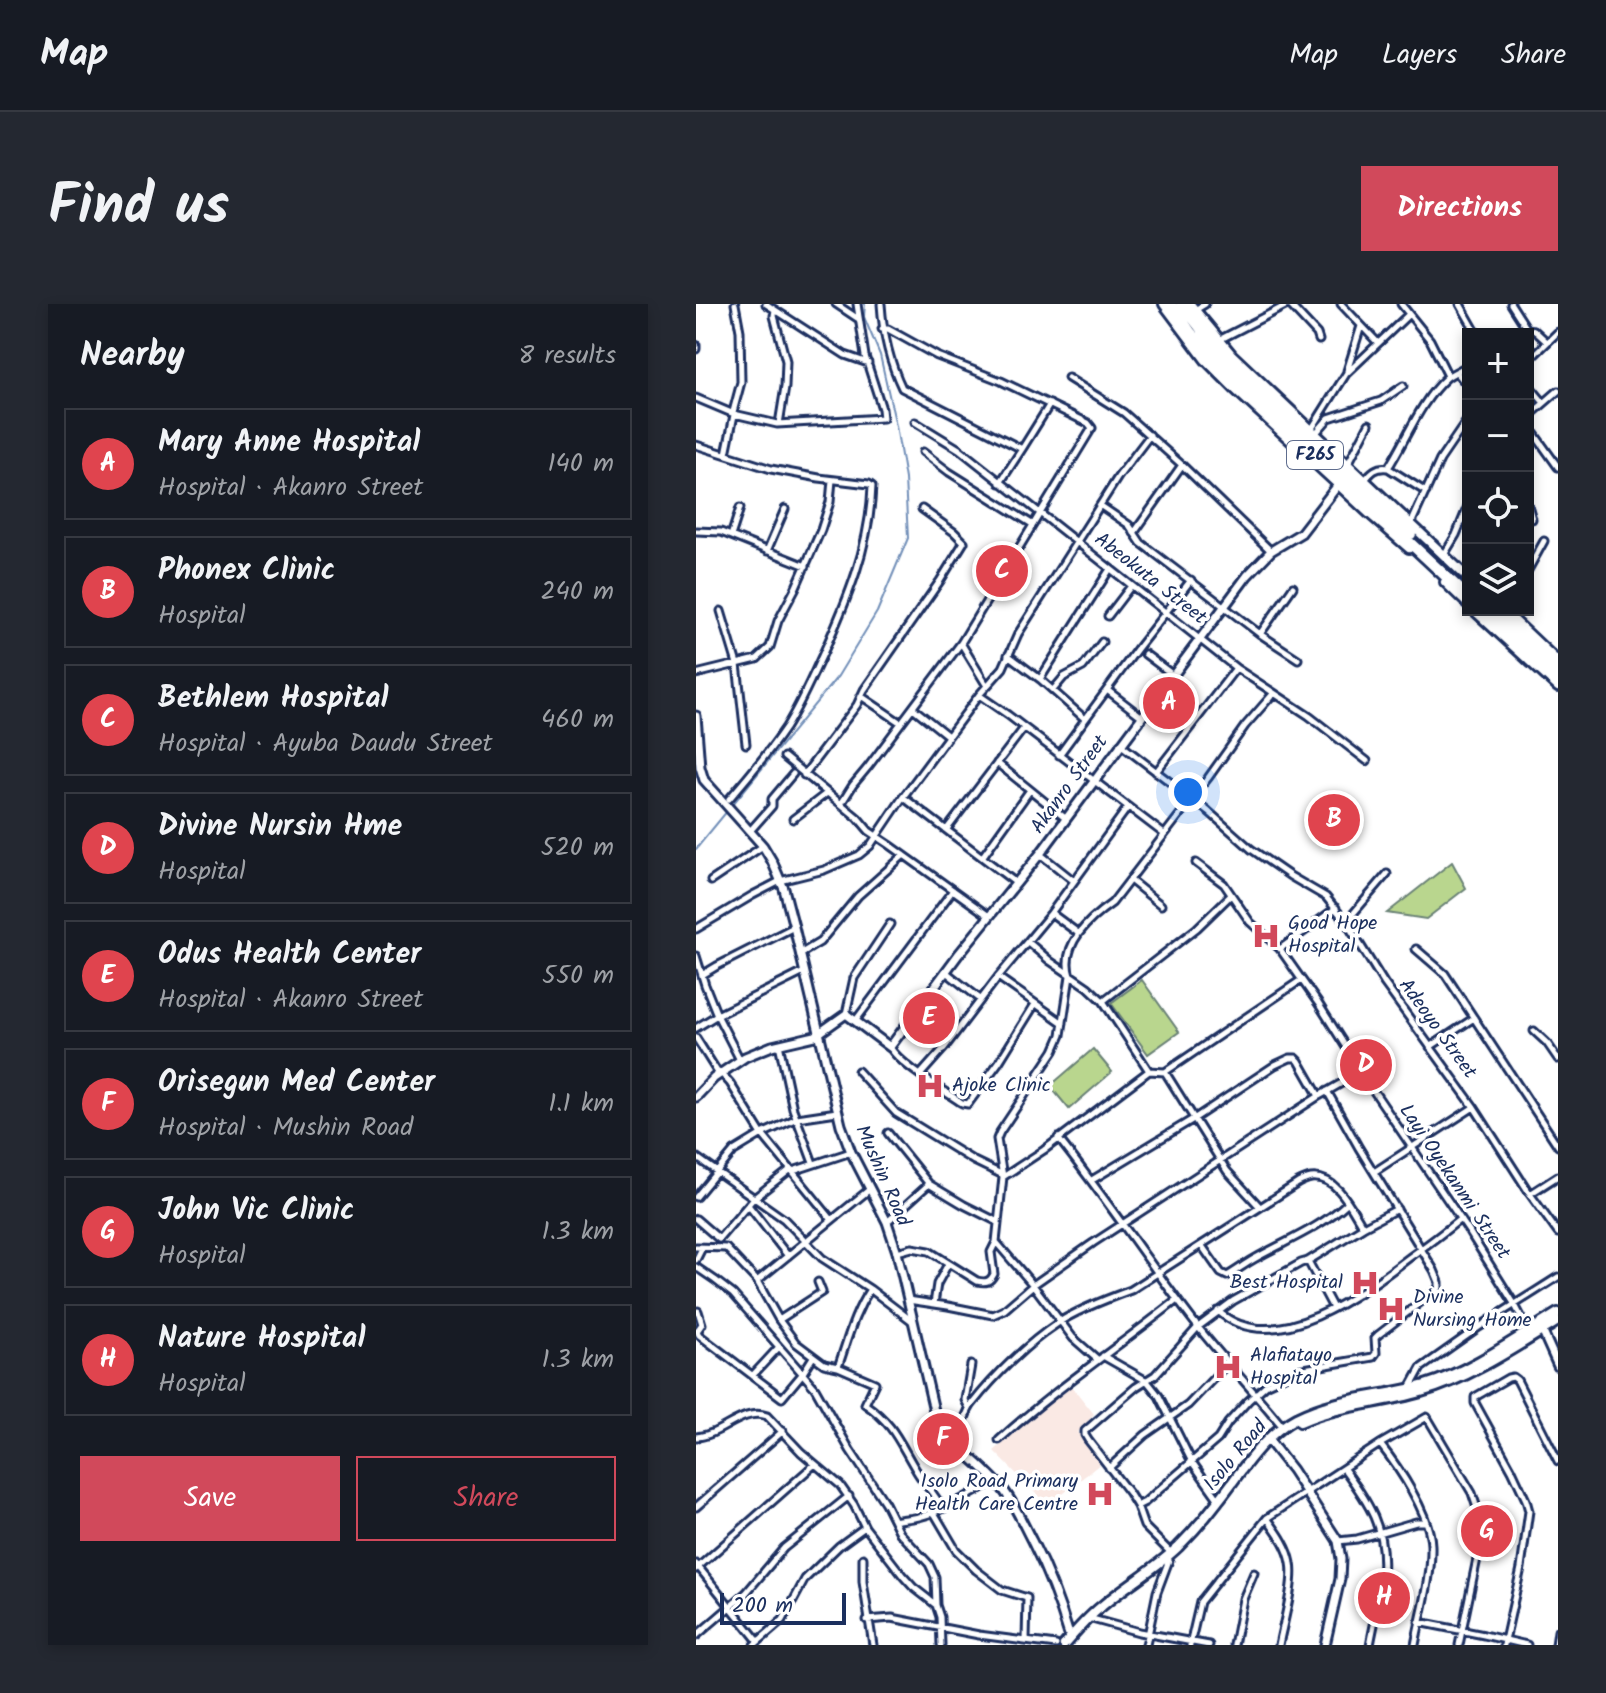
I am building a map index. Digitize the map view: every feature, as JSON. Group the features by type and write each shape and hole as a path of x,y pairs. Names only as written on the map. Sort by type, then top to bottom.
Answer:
{"highway":[{"name":"F265","path":"1171,304 1191,333 1225,370 1462,591"},
{"name":"F265","path":"1182,304 1242,375 1462,581"},
{"path":"1489,616 1558,680"},
{"path":"1500,616 1558,670"}],"main road":[{"path":"1164,304 1206,360 1462,598"},
{"path":"1192,307 1218,341 1462,572"},
{"name":"Akanro Street","path":"890,1047 1040,854 1261,559 1301,533 1338,485"},
{"path":"1481,616 1558,687"},
{"path":"1511,616 1558,662"},
{"name":"Mushin Road","path":"696,716 703,778 727,801 763,846 780,881 794,927 837,1112 851,1152 887,1222 897,1252 935,1415 952,1440 995,1481 1016,1509 1043,1562 1067,1643"},
{"path":"720,1073 745,1057 779,1044 818,1035 846,1014 890,1047"},
{"path":"696,1096 739,1058 755,1050 795,1037 813,1033 818,1035"},
{"name":"Isolo Road","path":"1067,1643 1107,1605 1202,1528 1260,1447 1282,1426 1319,1408 1427,1391 1465,1374 1540,1328 1558,1313"},
{"name":"Isolo Road","path":"1540,1328 1558,1321"},
{"path":"1540,1328 1558,1366"},
{"name":"Isolo Road","path":"1067,1643 1102,1606 1170,1557 1270,1442 1283,1432 1309,1418 1347,1404 1425,1385 1530,1334"},
{"path":"1270,1442 1338,1541 1340,1579 1325,1645"}],"street":[{"path":"726,454 741,382 740,331 735,304"},
{"path":"766,304 845,355 868,363"},
{"path":"836,304 858,318"},
{"path":"696,398 734,414 779,424 883,418 857,304"},
{"path":"881,304 882,329 888,355 902,388 1022,449"},
{"path":"1192,307 1205,304"},
{"path":"1218,341 1289,304 1319,340"},
{"path":"1341,304 1378,343"},
{"path":"1401,304 1430,340 1448,376"},
{"path":"1460,304 1474,328"},
{"path":"1511,304 1526,328"},
{"path":"775,310 786,361 779,424"},
{"path":"1346,374 1409,314"},
{"path":"1313,432 1346,374 1361,326"},
{"path":"841,804 961,643 1092,428 1050,404 946,360 888,329 882,329"},
{"path":"1534,330 1547,342"},
{"path":"1534,355 1558,332"},
{"path":"1388,468 1417,415 1448,376 1462,369"},
{"path":"1457,373 1462,379"},
{"path":"1068,378 1124,413 1150,435 1271,551"},
{"path":"1313,432 1329,418 1381,401 1403,386"},
{"path":"1534,391 1544,403"},
{"path":"1534,412 1558,391"},
{"path":"1000,483 1050,404"},
{"name":"Abeokuta Street","path":"915,422 959,449 1236,668 1309,716 1367,761"},
{"path":"1348,464 1369,424"},
{"path":"1411,524 1440,460 1462,428"},
{"path":"1534,433 1558,467"},
{"path":"696,929 780,881 824,870 859,855 870,846 948,736 1003,668 1018,634 1132,456 1150,435"},
{"path":"696,445 771,469 872,486 862,559 829,641 787,725 727,801"},
{"path":"923,452 1032,524"},
{"path":"1134,533 1182,465"},
{"path":"1365,480 1375,469 1388,468 1426,492"},
{"path":"696,674 757,659 770,647 827,510 832,480"},
{"path":"1101,506 1129,525 1141,543 1260,634 1298,659"},
{"path":"731,536 740,508"},
{"path":"767,551 785,509"},
{"path":"804,775 857,705 964,542 922,509"},
{"path":"1444,555 1462,520"},
{"path":"696,531 721,532 806,566"},
{"path":"1534,559 1544,541"},
{"path":"1040,679 1110,569"},
{"path":"1059,755 1191,580"},
{"path":"1108,616 1131,586"},
{"path":"1260,634 1293,587"},
{"path":"721,611 737,664 746,744"},
{"path":"1053,690 1064,677 1083,667 1102,642"},
{"path":"961,643 987,686"},
{"path":"1145,654 1173,675"},
{"path":"1008,655 1085,719"},
{"path":"1156,772 1236,668"},
{"path":"1107,690 1141,716"},
{"path":"897,1252 920,1248 985,1283 994,1274 991,1252 996,1242 1002,1176 997,1139 1054,1051 1061,1035 1070,976 1067,967 1078,933 1112,903 1245,726 1273,694"},
{"path":"979,695 1164,834"},
{"path":"861,696 901,723"},
{"path":"913,708 948,736"},
{"path":"947,829 1024,728"},
{"name":"Adeoyo Street","path":"1120,744 1216,818 1245,845 1290,876 1317,890 1336,908 1384,983 1474,1107 1558,1233"},
{"path":"784,757 858,818 869,831 989,916"},
{"path":"997,763 1065,818"},
{"path":"750,831 772,806 772,799 793,774"},
{"path":"983,856 1030,790"},
{"path":"793,819 827,793"},
{"path":"903,797 1016,883"},
{"path":"921,1074 1051,913 1128,807"},
{"path":"711,881 763,846"},
{"path":"1040,854 1074,881"},
{"path":"800,954 820,942 858,896 904,855"},
{"name":"Layi Oyekanmi Street","path":"1196,863 1224,884 1250,922 1280,949 1470,1233 1530,1334"},
{"path":"1346,922 1387,874"},
{"path":"1130,880 1161,905"},
{"path":"856,1020 953,890"},
{"path":"1103,1001 1197,928 1231,895"},
{"path":"1280,949 1336,908"},
{"path":"1051,913 1078,933"},
{"path":"846,1014 854,978 890,924"},
{"path":"702,975 794,927"},
{"path":"1028,942 1103,1001 1149,1071"},
{"path":"1416,949 1445,974 1558,1146"},
{"path":"696,956 717,1015 739,1058"},
{"path":"696,1028 804,972"},
{"path":"946,972 980,999"},
{"path":"998,977 1063,1023"},
{"path":"1002,1176 1036,1156 1149,1071 1165,1072 1301,980"},
{"path":"890,1047 894,1054 921,1074 968,1104 1035,1004"},
{"path":"1430,1047 1474,1018"},
{"path":"1534,1031 1558,1059"},
{"path":"696,1038 730,1083 762,1134 832,1220"},
{"path":"779,1044 788,1092 813,1163"},
{"path":"1092,1180 1290,1058 1299,1061 1319,1096"},
{"path":"858,1071 896,1113 1002,1176"},
{"path":"1165,1072 1221,1161 1260,1207"},
{"path":"908,1300 993,1315 1004,1310 1033,1285 1093,1243 1361,1072"},
{"path":"1137,1506 1218,1439 1233,1417 1256,1393 1298,1370 1373,1357 1376,1353 1375,1338 1439,1288 1434,1270 1327,1091"},
{"path":"1374,1172 1474,1107"},
{"path":"696,1197 734,1151 762,1134 797,1118 837,1112"},
{"path":"888,1133 929,1184 998,1222"},
{"path":"1058,1138 1092,1180 1177,1300 1282,1426"},
{"path":"719,1239 753,1199 792,1170 851,1152"},
{"path":"696,1157 784,1219 822,1258 870,1289 912,1322"},
{"path":"1530,1194 1558,1176"},
{"path":"939,1450 961,1433 969,1408 990,1381 1059,1322 1131,1290 1298,1183 1312,1178 1330,1183 1363,1227"},
{"path":"887,1222 929,1184"},
{"path":"757,1281 870,1189"},
{"path":"1202,1246 1221,1273 1227,1276 1308,1231 1347,1203"},
{"path":"748,1205 788,1256"},
{"path":"1146,1645 1157,1592 1170,1557 1144,1526 1137,1506 1088,1440 1085,1431 1162,1368 1198,1327 1218,1311 1397,1209"},
{"path":"696,1219 757,1281 796,1343 824,1364 875,1383 865,1404 889,1424 942,1508"},
{"path":"1218,1311 1236,1323 1258,1329 1272,1330 1304,1322 1367,1288 1459,1220"},
{"path":"996,1242 1073,1338 1100,1358 1147,1381 1159,1396 1192,1462 1219,1500"},
{"path":"696,1260 699,1248 726,1248"},
{"path":"1308,1261 1333,1308"},
{"path":"934,1304 937,1284 948,1264"},
{"path":"696,1267 733,1294 820,1395 894,1521 909,1544 929,1564 935,1577 941,1645"},
{"path":"1410,1389 1421,1368 1558,1277"},
{"path":"779,1320 822,1292 818,1282"},
{"path":"838,1367 850,1327 870,1289"},
{"path":"999,1440 1177,1300"},
{"path":"698,1311 702,1324 697,1331 699,1335 782,1398 813,1357"},
{"path":"753,1375 779,1347"},
{"path":"1109,1468 1145,1435 1188,1405 1229,1362"},
{"path":"969,1408 965,1400 971,1365"},
{"path":"1505,1642 1521,1568 1529,1511 1512,1470 1475,1403 1475,1397 1508,1378 1517,1380 1558,1461"},
{"path":"696,1437 711,1435 755,1413 767,1416 801,1452 840,1485 865,1527 913,1587 936,1605"},
{"path":"1190,1644 1200,1602 1267,1518 1424,1417 1429,1418 1476,1502 1480,1524 1478,1554 1459,1645"},
{"path":"696,1507 783,1431"},
{"path":"1380,1444 1420,1507 1431,1544 1430,1566 1415,1645"},
{"path":"815,1464 697,1567 732,1606 756,1643 783,1620 805,1579 839,1546 865,1527"},
{"path":"1344,1469 1365,1498 1380,1534 1383,1577 1370,1645"},
{"path":"894,1521 919,1517 942,1508 995,1481"},
{"path":"696,1636 753,1585 784,1548 849,1496"},
{"path":"933,1511 956,1550 976,1570 1002,1590 1027,1598 1026,1640"},
{"path":"1267,1518 1286,1546 1291,1562 1292,1576 1279,1645"},
{"path":"1338,1541 1426,1522"},
{"path":"863,1558 867,1620 873,1645"},
{"path":"1234,1645 1243,1599 1254,1573"},
{"path":"867,1620 892,1618 979,1635 1056,1645"},
{"path":"1092,1619 1190,1644 1209,1645"},
{"path":"1419,1622 1527,1645"},
{"path":"1556,1645 1558,1631"}],"shaded area":[{"path":"1070,1384 1094,1414 1078,1432 1101,1463 1048,1506 994,1451"}],"green space":[{"path":"1452,862 1466,888 1426,919 1387,913"},
{"path":"1142,980 1179,1032 1148,1054 1111,1003"},
{"path":"1093,1049 1112,1072 1069,1109 1050,1086"}],"waterway":[{"path":"696,849 838,676 877,612 908,538 905,479 896,426 880,355 864,317 865,304"}],"place":[{"name":"Bethlem Hospital","path":"1002,571"},
{"name":"Mary Anne Hospital","path":"1169,703"},
{"name":"Phonex Clinic","path":"1334,820"},
{"name":"Good Hope Hospital","path":"1266,936"},
{"name":"Odus Health Center","path":"929,1018"},
{"name":"Divine Nursin Hme","path":"1366,1065"},
{"name":"Ajoke Clinic","path":"930,1086"},
{"name":"Best Hospital","path":"1365,1283"},
{"name":"Divine Nursing Home","path":"1391,1309"},
{"name":"Alafiatayo Hospital","path":"1228,1367"},
{"name":"Orisegun Med Center","path":"943,1439"},
{"name":"Isolo Road Primary Health Care Centre","path":"1100,1494"},
{"name":"John Vic Clinic","path":"1487,1531"},
{"name":"Nature Hospital","path":"1384,1598"}]}
